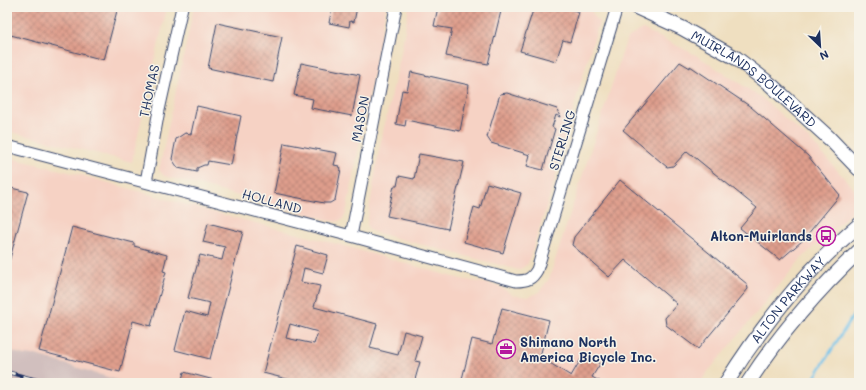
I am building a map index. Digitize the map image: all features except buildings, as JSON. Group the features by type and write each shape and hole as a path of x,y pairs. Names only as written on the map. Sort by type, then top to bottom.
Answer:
{"main road":[{"name":"MUIRLANDS BOULEVARD","path":"636,7 682,28 736,58 771,85 829,138 859,169"},
{"name":"ALTON PARKWAY","path":"726,383 750,347 793,290 826,254 859,225"},
{"name":"ALTON PARKWAY","path":"748,383 776,344 808,304 857,255"}],"street":[{"name":"THOMAS","path":"146,182 159,110 182,7"},
{"name":"MASON","path":"351,236 396,7"},
{"name":"STERLING","path":"530,279 537,270 617,7"},
{"name":"HOLLAND","path":"7,146 516,281 525,281 530,279"}],"shaded area":[{"path":"7,7 167,7 132,162 7,131"},
{"path":"194,7 386,7 346,214 342,220 336,222 164,176 159,170"},
{"path":"409,7 588,7 599,22 577,95 553,186 528,264 519,270 373,232 368,228 367,223 380,145 401,53"},
{"path":"643,29 696,55 762,98 813,143 854,189 858,197 854,210 801,259 700,383 127,383 36,355 24,355 7,350 7,157 81,175 461,279 497,285 513,295 528,297 538,293 549,279 627,38"},
{"path":"7,350 24,355 36,355 127,383 7,383"}],"waterway":[{"path":"811,383 859,306"}],"railway":[{"path":"7,372 48,383"}],"place":[{"name":"Alton-Muirlands","path":"826,236"},
{"name":"Shimano North America Bicycle Inc.","path":"506,349"}]}
